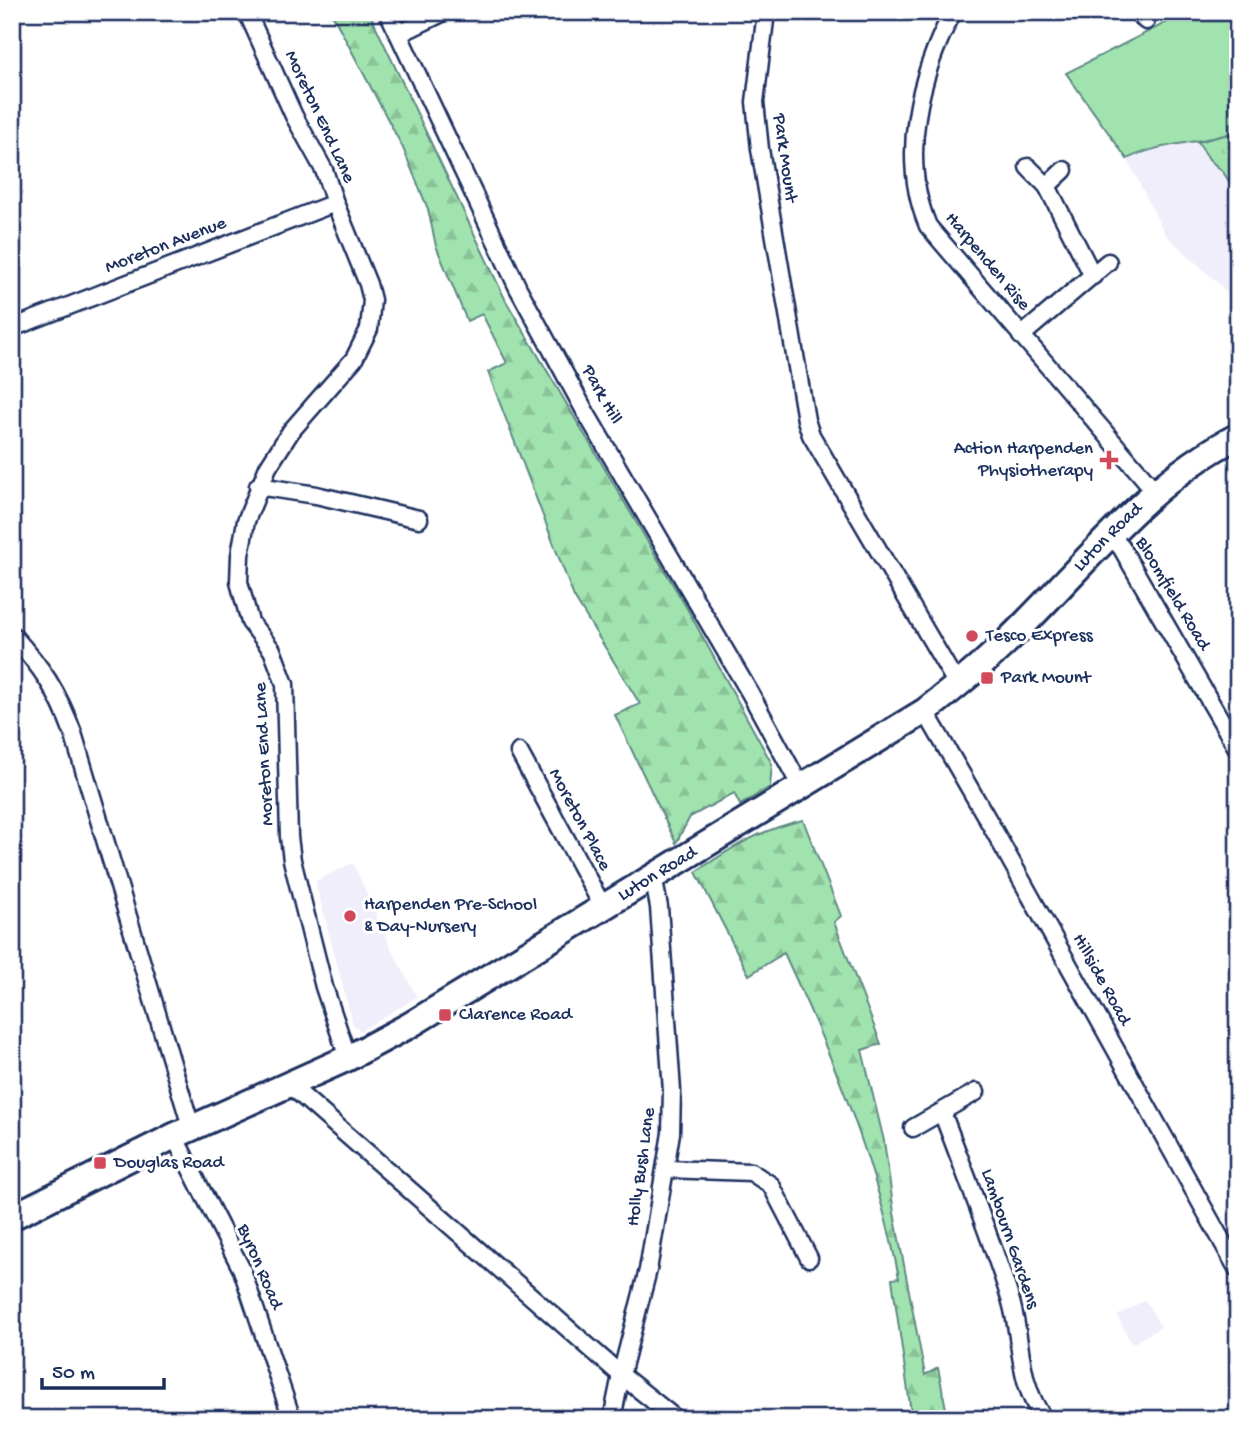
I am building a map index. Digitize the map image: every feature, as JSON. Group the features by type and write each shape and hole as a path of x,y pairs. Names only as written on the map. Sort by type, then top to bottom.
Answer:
{"main road":[{"name":"Luton Road","path":"12,1217 183,1133 291,1086 411,1025 925,711 958,686 1011,637 1109,535 1156,491 1238,436"}],"street":[{"name":"Moreton End Lane","path":"247,12 294,116 324,170 372,300 369,328 354,359 291,431 258,486 246,520 240,555 240,590 250,622 272,650 285,684 292,860 324,988 348,1058"},
{"name":"Park Hill","path":"388,12 518,288 801,787"},
{"path":"399,34 444,12"},
{"name":"Park Mount","path":"766,12 755,102 757,125 781,283 806,420 818,447 958,686"},
{"name":"Harpenden Rise","path":"953,12 940,36 926,75 916,129 914,161 920,208 928,226 1156,491"},
{"path":"1028,167 1047,186 1093,276"},
{"path":"1047,186 1064,170"},
{"name":"Moreton Avenue","path":"12,328 335,204"},
{"name":"Harpenden Rise","path":"1021,336 1108,262"},
{"path":"258,486 316,495 419,519"},
{"name":"Bloomfield Road","path":"1109,535 1121,547 1238,750"},
{"path":"12,635 52,684 70,724 183,1133"},
{"name":"Hillside Road","path":"925,711 1238,1270"},
{"name":"Moreton Place","path":"519,752 603,907"},
{"name":"Holly Bush Lane","path":"612,1419 648,1270 671,1133 673,1102 659,907 653,876"},
{"path":"291,1086 621,1375 676,1419"},
{"path":"913,1128 976,1092"},
{"name":"Lambourn Gardens","path":"942,1112 1010,1296 1025,1381 1044,1419"},
{"name":"Byron Road","path":"183,1133 242,1270 292,1419"},
{"path":"666,1169 751,1172 762,1178 771,1185 809,1258"}],"shaded area":[{"path":"1198,142 1238,195 1238,310 1222,287 1165,234 1127,159 1145,150"},
{"name":"Harpenden Pre-School & Day-Nursery","path":"353,863 392,950 417,997 361,1031 353,1025 315,881"},
{"path":"1145,1300 1161,1327 1132,1344 1117,1316"}],"green space":[{"path":"331,12 369,12 506,301 688,610 772,764 770,787 740,805 734,793 690,817 676,843 615,715 640,704 574,597 488,372 507,363 482,314 467,321 436,246 428,209 403,148"},
{"path":"1187,12 1238,12 1238,131 1153,149 1127,159 1066,73"},
{"path":"1238,131 1238,195 1198,142"},
{"path":"803,820 841,916 834,922 881,1044 862,1050 884,1141 894,1213 925,1375 938,1368 948,1419 912,1419 892,1279 899,1278 879,1194 852,1112 784,953 749,975 696,872 747,840"}],"place":[{"name":"Action Harpenden Physiotherapy","path":"1109,460"},
{"name":"Tesco Express","path":"972,636"},
{"name":"Park Mount","path":"987,678"},
{"name":"Harpenden Pre-School & Day-Nursery","path":"350,916"},
{"name":"Clarence Road","path":"445,1015"},
{"name":"Douglas Road","path":"100,1163"}]}
